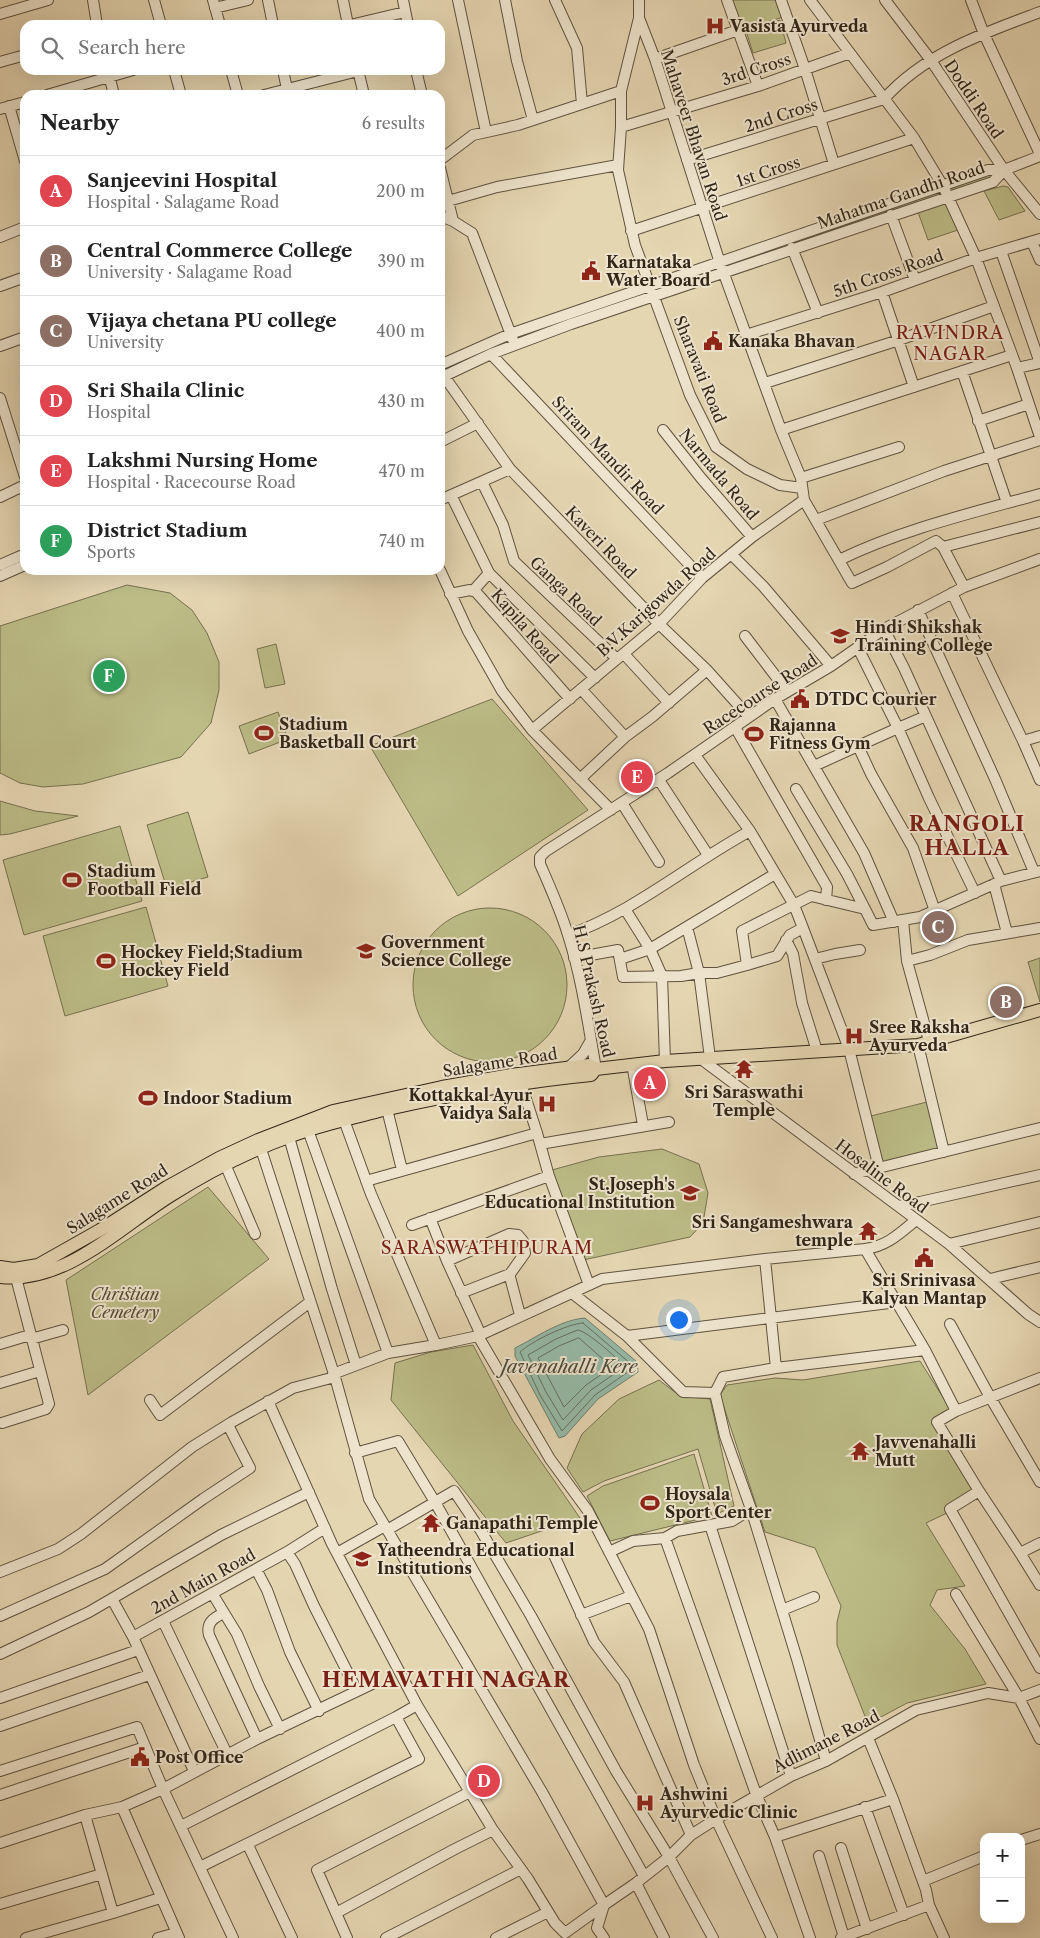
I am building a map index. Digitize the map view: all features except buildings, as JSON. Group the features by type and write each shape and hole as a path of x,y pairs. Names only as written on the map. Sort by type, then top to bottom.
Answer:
{"main road":[{"name":"Salagame Road","path":"0,1267 14,1274 38,1264 100,1230 167,1187 219,1158 258,1140 344,1108 442,1087 520,1079 589,1065 596,1069 665,1061 923,1043 1040,1010"},
{"path":"0,1277 14,1274 32,1276 53,1270 87,1252 169,1197 225,1164 289,1136 437,1097 520,1079 539,1080 591,1075 596,1069"}],"street":[{"path":"0,14 48,0"},
{"path":"93,0 97,20"},
{"path":"154,0 160,20"},
{"path":"219,20 214,4 248,0"},
{"path":"268,0 272,20"},
{"path":"343,0 348,20"},
{"path":"403,0 407,20"},
{"path":"458,0 486,132"},
{"path":"505,0 517,61 533,120"},
{"path":"555,0 577,48 582,104"},
{"path":"639,18 639,2 649,0"},
{"path":"727,0 758,86"},
{"path":"781,0 805,69 834,164"},
{"path":"810,0 914,138 943,186 976,258 1017,368 1040,438 944,471 816,520"},
{"name":"Doddi Road","path":"885,0 930,59 1004,170 1040,214"},
{"path":"971,0 984,34 1040,155 1004,170"},
{"path":"371,20 405,12"},
{"path":"884,99 895,86 930,59 984,34 1040,12"},
{"name":"Mahaveer Bhavan Road","path":"639,18 655,59 721,268 802,483 804,500"},
{"name":"Sharavati Road","path":"639,18 621,91 618,165 631,231 690,395 716,447 748,469 780,485 802,483"},
{"path":"655,59 738,30"},
{"name":"3rd Cross","path":"621,127 758,86 850,53"},
{"path":"0,62 20,56"},
{"path":"66,90 104,75"},
{"path":"109,75 113,90"},
{"path":"175,75 180,90"},
{"path":"233,75 237,90"},
{"path":"284,75 287,89"},
{"path":"283,90 339,75"},
{"path":"359,75 363,90"},
{"path":"417,75 421,90"},
{"path":"445,156 473,135 533,120 621,91"},
{"name":"2nd Cross","path":"687,160 884,99"},
{"path":"20,104 5,108 20,148"},
{"name":"1st Cross","path":"631,231 914,138"},
{"path":"448,201 505,186 618,165"},
{"name":"Mahatma Gandhi Road","path":"445,363 510,334 721,268 819,234 988,170 1004,170"},
{"name":"Mahatma Gandhi Road","path":"721,268 792,248 819,234 891,215 993,182 1004,170"},
{"path":"445,189 453,221"},
{"path":"891,215 915,280"},
{"path":"445,218 472,233 514,345"},
{"path":"0,237 20,229"},
{"path":"1036,240 1040,260"},
{"name":"5th Cross Road","path":"746,335 882,292 976,258 1036,240"},
{"path":"792,248 818,313"},
{"path":"1001,251 1040,363 1017,368"},
{"path":"0,286 20,279"},
{"name":"Mahatma Gandhi Road","path":"445,373 653,290"},
{"path":"882,292 914,387"},
{"path":"765,383 899,340 994,306"},
{"path":"0,346 20,339"},
{"name":"Sriram Mandir Road","path":"491,354 702,578"},
{"path":"781,430 1012,355"},
{"path":"962,371 1007,503"},
{"name":"Kaveri Road","path":"445,380 510,469 659,624 707,670 750,717"},
{"path":"0,398 20,461"},
{"path":"978,421 1029,404"},
{"path":"445,440 478,423"},
{"name":"Narmada Road","path":"663,430 752,538"},
{"path":"802,483 899,447"},
{"path":"445,498 510,469"},
{"name":"Ganga Road","path":"482,482 503,525 514,561 669,703"},
{"path":"0,497 20,487"},
{"path":"839,560 872,544 920,528 1040,494"},
{"path":"451,495 489,573 595,678"},
{"path":"804,500 852,583 939,544 1040,522"},
{"name":"B.V.Karigowda Road","path":"532,730 659,624 702,578 804,500"},
{"path":"920,528 939,544 964,587"},
{"path":"732,554 763,586 831,666"},
{"path":"2,568 20,557"},
{"name":"Racecourse Road","path":"540,864 540,857 546,851 659,780 775,699 831,666 884,629 964,587 1040,559"},
{"path":"2,568 20,566"},
{"path":"473,591 489,573"},
{"path":"442,575 468,631 502,691 532,730 611,810"},
{"name":"Kapila Road","path":"450,594 473,591 570,699"},
{"path":"952,593 1040,780"},
{"path":"796,789 847,874 873,926 920,917 997,882 1037,872 918,610"},
{"path":"884,629 926,716 997,882 1007,933"},
{"path":"745,636 787,691"},
{"path":"858,648 975,892"},
{"path":"580,779 625,737 669,703 707,670"},
{"path":"581,689 625,737"},
{"path":"775,699 864,853 899,921 944,1152"},
{"path":"814,766 926,716"},
{"path":"735,727 827,887 826,900"},
{"path":"1023,741 1040,736"},
{"path":"858,746 871,774 914,848 935,911"},
{"path":"694,755 750,831 794,905 848,1049 878,1168"},
{"path":"659,780 708,855"},
{"path":"622,803 659,862"},
{"path":"568,935 595,926 750,831"},
{"name":"H.S Prakash Road","path":"540,864 568,935 596,1069"},
{"path":"620,959 650,949 776,874"},
{"path":"747,966 742,931 811,896 865,909"},
{"path":"624,909 650,949 662,976 665,1061"},
{"path":"687,927 699,973 706,1059"},
{"path":"574,958 618,950 623,977 717,973 775,958 790,935 804,928"},
{"path":"908,961 930,955 968,940 1040,928"},
{"path":"786,940 793,954 802,1003 817,1051"},
{"path":"815,960 834,954 860,950"},
{"path":"568,1068 583,1054 591,1040"},
{"name":"Hosaline Road","path":"706,1059 854,1174 949,1244 1028,1314 1040,1322"},
{"path":"632,1064 643,1126"},
{"path":"520,1079 549,1176 589,1285"},
{"path":"387,1109 402,1170"},
{"path":"344,1120 366,1181 436,1345"},
{"path":"540,1144 669,1122"},
{"path":"854,1174 1040,1128"},
{"path":"308,1130 388,1353"},
{"path":"366,1181 537,1133"},
{"path":"289,1136 329,1279 356,1365"},
{"path":"261,1149 334,1375 369,1499 542,1792 604,1905 598,1928 604,1938"},
{"path":"225,1164 255,1234"},
{"path":"899,1206 1040,1175"},
{"path":"412,1225 549,1176"},
{"path":"430,1218 480,1335 550,1459 588,1511 649,1628 694,1765 716,1819 772,1938"},
{"path":"0,1572 58,1549 81,1534 192,1447 228,1424 293,1388 334,1375 388,1353 480,1335 602,1278 879,1247 892,1240 916,1220"},
{"path":"949,1244 1040,1222"},
{"path":"447,1261 514,1233 523,1241 525,1253 510,1274 461,1293"},
{"path":"865,1249 925,1350 956,1411"},
{"path":"765,1259 776,1368"},
{"path":"990,1279 1040,1267"},
{"path":"2,1422 48,1407 14,1274"},
{"path":"510,1274 520,1315"},
{"path":"572,1293 627,1336 682,1392 715,1393"},
{"path":"150,1400 160,1415 310,1302"},
{"path":"627,1336 896,1302"},
{"path":"1028,1314 1040,1311"},
{"path":"950,1324 990,1398 1038,1476"},
{"path":"0,1344 63,1330"},
{"path":"826,1761 782,1610 725,1436 715,1393 723,1377 776,1368 925,1350"},
{"path":"0,1383 40,1371"},
{"path":"1040,1378 956,1411 937,1422 1040,1585"},
{"path":"268,1401 337,1554 416,1705 493,1830 521,1869 548,1912 502,1937"},
{"path":"0,1616 105,1569 250,1468 228,1424"},
{"path":"355,1453 398,1441 435,1502 640,1880 664,1938"},
{"path":"979,1490 950,1509 1040,1668"},
{"path":"337,1554 454,1491 481,1531 531,1616 616,1771 713,1938"},
{"path":"0,1654 112,1599 221,1535 310,1492"},
{"path":"609,1552 633,1541 665,1538 677,1532 732,1521 750,1509"},
{"path":"710,1525 791,1776"},
{"name":"2nd Main Road","path":"134,1637 287,1552 325,1528"},
{"path":"665,1538 679,1582 756,1794 775,1837 810,1938"},
{"path":"1020,1553 1040,1543"},
{"path":"287,1552 295,1564 357,1690"},
{"path":"554,1554 594,1642 624,1682 691,1835"},
{"path":"256,1569 290,1652 319,1711"},
{"path":"212,1593 237,1634 280,1729"},
{"path":"956,1594 1019,1698 1040,1739"},
{"path":"581,1615 631,1596"},
{"path":"782,1610 814,1597"},
{"path":"112,1599 134,1637 138,1650 194,1772"},
{"path":"224,1614 211,1620 208,1630 257,1739"},
{"path":"163,1621 226,1754"},
{"path":"0,1698 138,1650"},
{"path":"0,1726 150,1675"},
{"path":"0,1843 86,1815 122,1806 164,1789 226,1754 374,1683"},
{"path":"1019,1698 1040,1690"},
{"name":"Adlimane Road","path":"548,1912 555,1924 565,1933 640,1880 668,1858 691,1835 716,1819 756,1794 826,1761 916,1710 988,1692 1019,1698"},
{"path":"181,1826 396,1717 416,1705"},
{"path":"200,1868 419,1760 396,1717"},
{"path":"0,1771 137,1727 233,1938"},
{"path":"868,1738 923,1881 929,1905 944,1938"},
{"path":"0,1795 145,1747"},
{"path":"347,1938 317,1870 470,1792"},
{"path":"775,1837 893,1799"},
{"path":"122,1806 177,1935 158,1938"},
{"path":"865,1807 904,1915"},
{"path":"86,1815 113,1913"},
{"path":"336,1913 493,1830"},
{"path":"1025,1839 1040,1834"},
{"path":"248,1845 292,1938"},
{"path":"841,1848 867,1929"},
{"path":"819,1856 843,1937 929,1905"},
{"path":"923,1881 980,1858"},
{"path":"386,1938 521,1869"},
{"path":"0,1904 102,1874"},
{"path":"26,1938 160,1898"}],"green space":[{"path":"732,0 777,0 783,17 742,30"},
{"path":"780,20 786,43 753,53 746,31"},
{"path":"991,173 992,177 950,192 949,188"},
{"path":"1003,186 1008,187 1025,211 999,220 984,191"},
{"path":"942,190 943,194 822,234 821,230"},
{"path":"946,203 958,230 928,240 918,212"},
{"path":"813,233 815,237 725,269 724,265"},
{"path":"648,291 649,293 520,339 519,336"},
{"path":"127,585 170,593 192,610 207,633 219,662 219,690 211,723 181,757 83,784 43,787 20,783 0,773 0,626"},
{"path":"276,644 285,684 265,688 257,649"},
{"path":"492,699 588,810 458,896 370,746"},
{"name":"Stadium Basketball Court","path":"278,712 288,739 249,754 239,726"},
{"path":"0,801 35,811 78,816 0,835"},
{"path":"188,812 208,877 167,889 147,825"},
{"name":"Stadium Football Field","path":"120,826 142,901 24,935 3,860"},
{"name":"Hockey Field;Stadium Hockey Field","path":"146,907 168,986 65,1016 43,936"},
{"path":"490,908 519,914 533,921 544,931 554,942 561,956 567,985 561,1014 554,1028 544,1039 533,1049 519,1056 490,1062 461,1056 447,1049 436,1039 426,1028 419,1014 413,985 419,956 426,942 436,931 447,921 461,914"},
{"path":"1040,958 1040,1002 1028,962"},
{"path":"927,1102 938,1148 882,1162 871,1116"},
{"path":"662,1149 699,1164 708,1193 703,1223 690,1237 583,1260 552,1170 599,1157"},
{"name":"Christian Cemetery","path":"208,1187 269,1259 88,1395 66,1280"},
{"path":"473,1345 513,1421 580,1518 506,1543 391,1400 395,1363 431,1352"},
{"path":"920,1361 951,1410 936,1427 975,1489 947,1513 926,1523 965,1586 937,1590 930,1605 965,1649 986,1684 907,1703 868,1724 837,1645 837,1622 841,1606 815,1548 765,1532 720,1395 727,1385 775,1378 803,1380"},
{"path":"659,1380 680,1396 710,1399 734,1506 717,1514 698,1449 604,1481 583,1492 567,1468 582,1434 619,1399"},
{"path":"694,1454 712,1516 610,1541 587,1496 603,1486"}],"water":[{"name":"Javenahalli Kere","path":"585,1318 637,1362 638,1372 598,1399 565,1436 559,1438 515,1356 515,1348 558,1325"}],"place":[{"name":"Vasista Ayurveda","path":"715,26"},
{"name":"Karnataka Water Board","path":"591,271"},
{"name":"Kanaka Bhavan","path":"713,341"},
{"name":"Hindi Shikshak Training College","path":"840,636"},
{"name":"District Stadium","path":"109,676"},
{"name":"DTDC Courier","path":"800,699"},
{"name":"Stadium Basketball Court","path":"264,733"},
{"name":"Rajanna Fitness Gym","path":"754,734"},
{"name":"Lakshmi Nursing Home","path":"637,777"},
{"name":"Stadium Football Field","path":"72,880"},
{"name":"Vijaya chetana PU college","path":"938,927"},
{"name":"Government Science College","path":"366,951"},
{"name":"Hockey Field;Stadium Hockey Field","path":"106,961"},
{"name":"Central Commerce College","path":"1006,1002"},
{"name":"Sree Raksha Ayurveda","path":"854,1036"},
{"name":"Sri Saraswathi Temple","path":"744,1069"},
{"name":"Sanjeevini Hospital","path":"650,1083"},
{"name":"Indoor Stadium","path":"148,1098"},
{"name":"Kottakkal Ayur Vaidya Sala","path":"547,1104"},
{"name":"St.Joseph's Educational Institution","path":"690,1193"},
{"name":"Sri Sangameshwara temple","path":"868,1231"},
{"name":"Sri Srinivasa Kalyan Mantap","path":"924,1258"},
{"name":"Javvenahalli Mutt","path":"860,1451"},
{"name":"Hoysala Sport Center","path":"650,1503"},
{"name":"Ganapathi Temple","path":"431,1523"},
{"name":"Yatheendra Educational Institutions","path":"362,1559"},
{"name":"Post Office","path":"140,1757"},
{"name":"Sri Shaila Clinic","path":"484,1781"},
{"name":"Ashwini Ayurvedic Clinic","path":"645,1803"}],"district":[{"name":"RAVINDRA NAGAR","path":"950,343"},
{"name":"RANGOLI HALLA","path":"967,835"},
{"name":"SARASWATHIPURAM","path":"487,1248"},
{"name":"HEMAVATHI NAGAR","path":"446,1679"}]}
